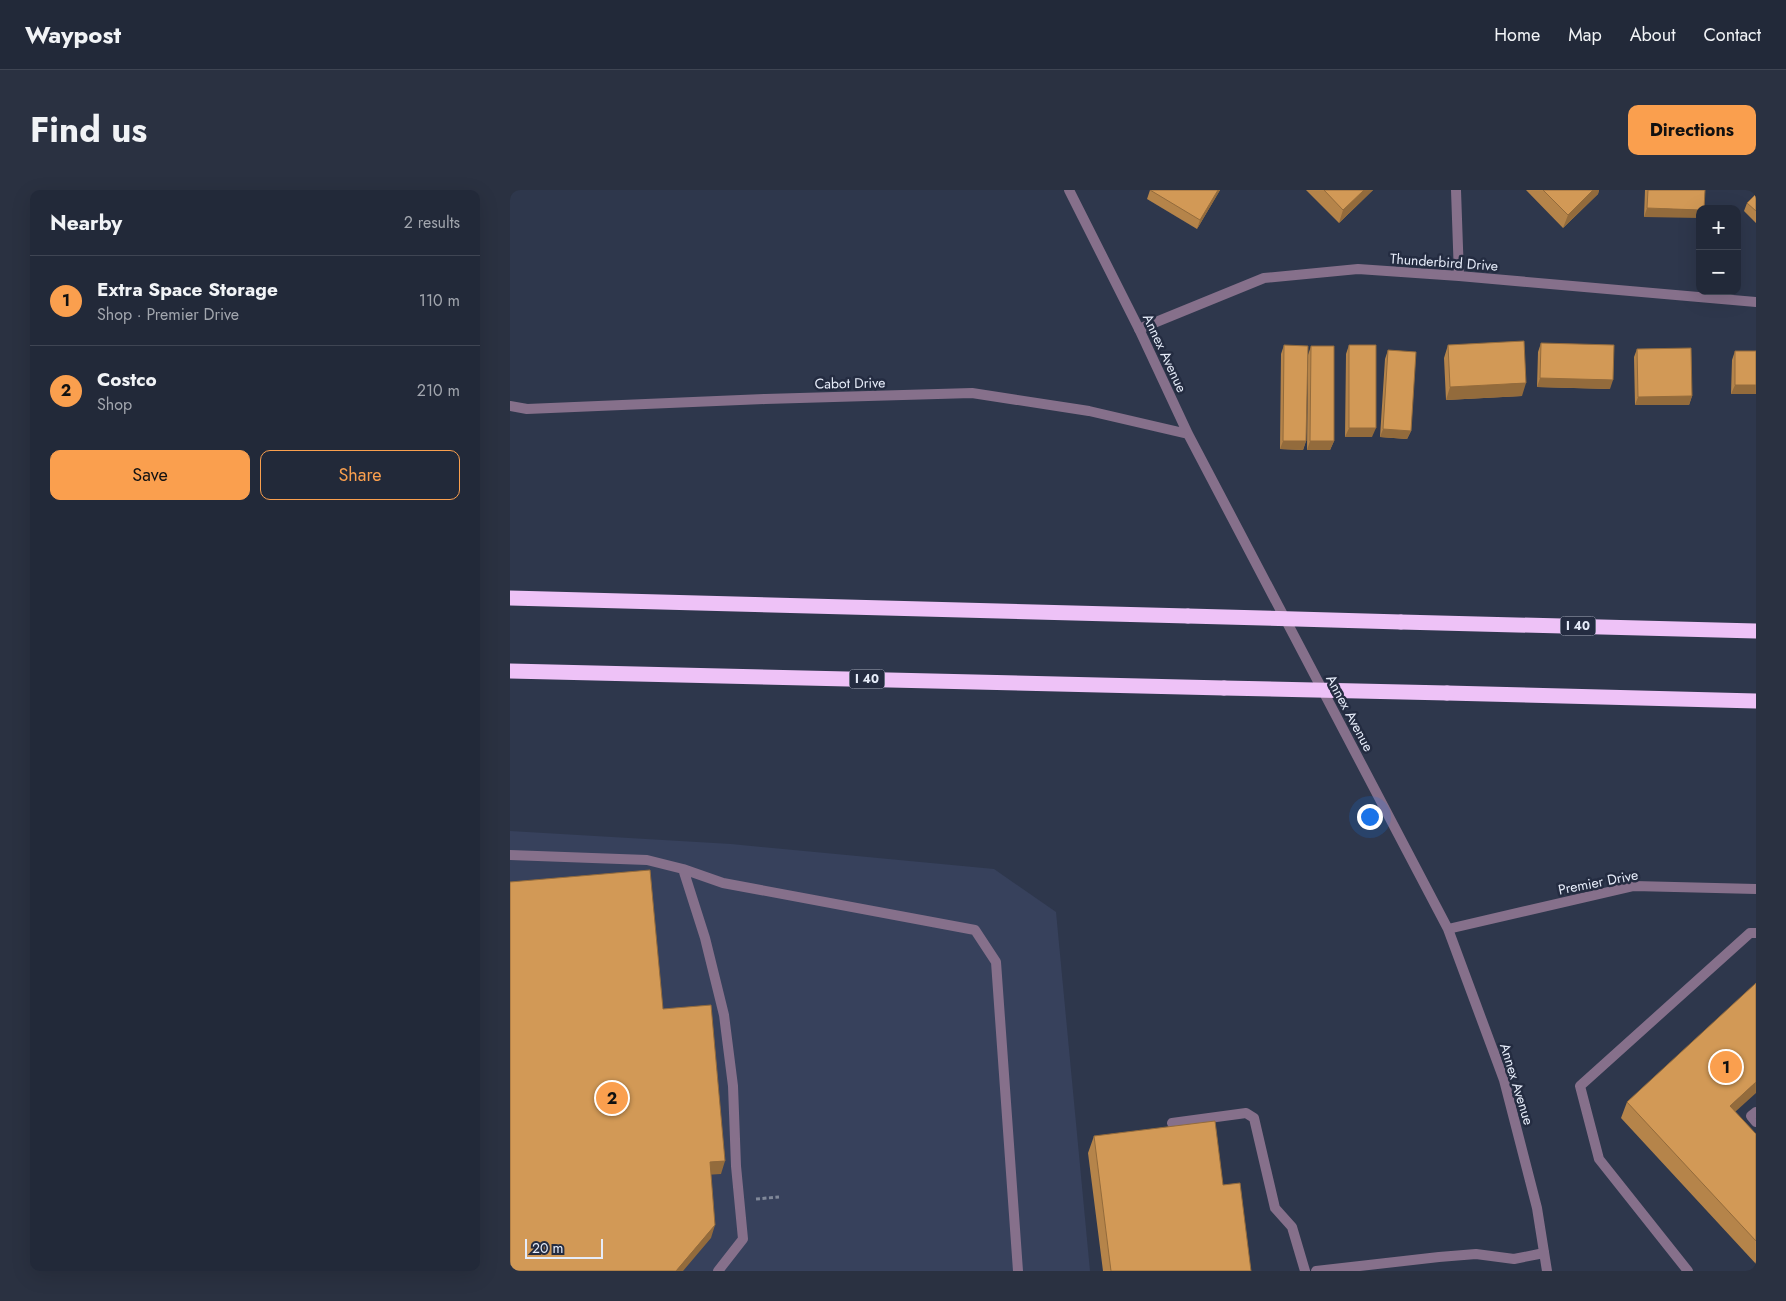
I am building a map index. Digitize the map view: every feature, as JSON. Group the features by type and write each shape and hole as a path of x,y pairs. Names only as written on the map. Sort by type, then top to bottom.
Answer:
{"highway":[{"name":"I 40","path":"510,598 1756,631"},
{"name":"I 40","path":"510,671 1756,701"}],"street":[{"name":"Annex Avenue","path":"1069,190 1139,329 1188,434 1448,929 1504,1080 1537,1208 1547,1271"},
{"path":"1456,190 1459,276"},
{"name":"Thunderbird Drive","path":"1139,329 1264,278 1358,269 1756,302"},
{"name":"Cabot Drive","path":"510,406 528,409 972,393 1089,411 1188,434"},
{"path":"510,855 647,860 683,869 723,883 975,930 996,962 1018,1271"},
{"path":"683,869 705,938 724,1016 733,1086 736,1166 743,1239 718,1271"},
{"name":"Premier Drive","path":"1448,929 1634,886 1756,889"},
{"path":"1688,1271 1599,1159 1580,1086 1750,934 1756,933"},
{"path":"1756,1112 1751,1116 1756,1122"},
{"path":"1172,1123 1246,1113 1254,1118 1275,1208 1292,1227 1305,1271"},
{"path":"1316,1271 1476,1254 1514,1259 1544,1253"}],"shaded area":[{"path":"510,831 731,844 994,869 1056,912 1090,1271 510,1271"}],"building":[{"path":"1150,190 1218,190 1200,220"},
{"path":"1324,190 1364,190 1343,210"},
{"path":"1543,190 1593,190 1568,215"},
{"path":"1648,190 1705,190 1704,205 1696,205 1696,210 1647,208"},
{"path":"1756,194 1756,211 1747,203"},
{"path":"1524,341 1526,383 1450,387 1448,345"},
{"path":"1541,343 1614,345 1613,380 1540,378"},
{"path":"1284,345 1308,346 1306,441 1283,441"},
{"path":"1349,345 1376,345 1376,428 1349,428"},
{"path":"1311,346 1334,346 1334,441 1310,441"},
{"path":"1691,348 1692,396 1638,397 1637,349"},
{"path":"1388,350 1416,352 1411,431 1383,429"},
{"path":"1735,351 1756,351 1756,385 1735,385"},
{"path":"650,870 663,1009 711,1005 725,1161 710,1162 715,1225 676,1271 510,1271 510,882"},
{"path":"1756,983 1756,1082 1730,1106 1756,1134 1756,1241 1627,1102"},
{"path":"1215,1121 1223,1185 1240,1183 1251,1271 1111,1271 1094,1136"}],"place":[{"name":"Extra Space Storage","path":"1726,1067"},
{"name":"Costco","path":"612,1098"}]}
